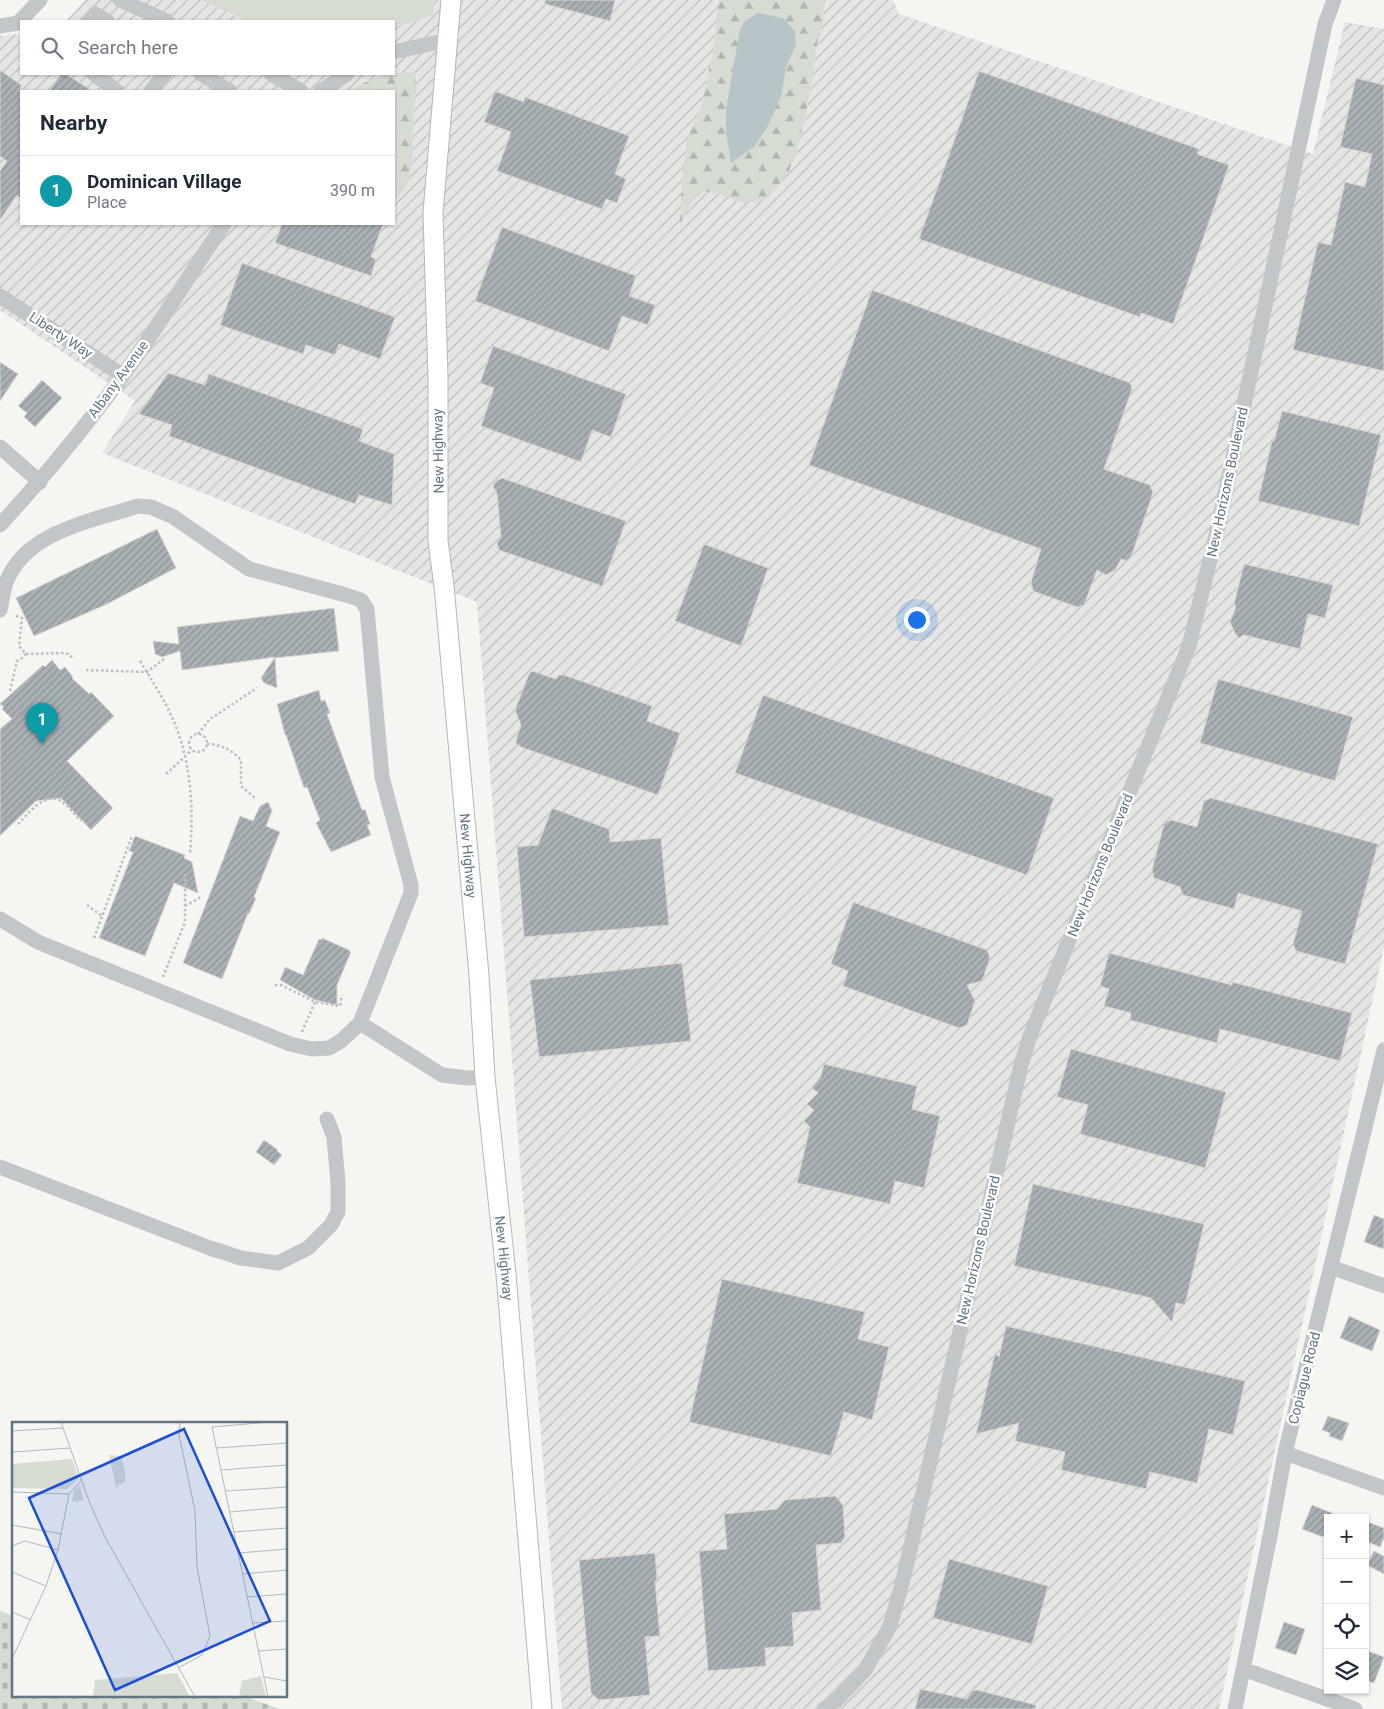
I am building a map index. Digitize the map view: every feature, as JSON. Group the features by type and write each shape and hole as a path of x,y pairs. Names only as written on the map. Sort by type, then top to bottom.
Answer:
{"main road":[{"name":"New Highway","path":"451,0 433,213 438,358 438,541 444,586 478,966 485,1077 506,1274 542,1709"}],"street":[{"path":"21,20 40,0"},
{"path":"120,0 165,20"},
{"name":"New Horizons Boulevard","path":"824,1709 837,1700 865,1670 890,1626 903,1580 1021,1065 1030,1036 1189,646 1218,527 1325,24 1334,0"},
{"path":"91,20 95,14 105,20"},
{"path":"0,26 18,23 20,21"},
{"path":"395,52 448,40"},
{"path":"95,75 116,90"},
{"path":"152,90 163,75"},
{"path":"205,75 218,78 229,90"},
{"path":"273,75 299,90"},
{"path":"323,90 346,75"},
{"name":"Albany Avenue","path":"0,525 40,482 122,375 148,340 223,225"},
{"name":"Liberty Way","path":"0,296 122,375"},
{"path":"0,447 40,482"},
{"path":"0,919 38,942 290,1044 312,1049 329,1048 341,1042 360,1024 411,894 411,885 382,777 367,609 361,600 346,594 249,569 172,516 151,507 138,506 60,531 33,546 15,566 6,583 5,612"},
{"path":"360,1024 442,1075 468,1078 485,1077"},
{"name":"Copiague Road","path":"1235,1709 1285,1453 1331,1268 1378,1103 1384,1050"},
{"path":"0,1167 210,1248 241,1258 278,1263 308,1248 331,1225 338,1212 338,1183 334,1136 327,1119"},
{"path":"1331,1268 1384,1286"},
{"path":"1285,1453 1384,1488"},
{"path":"1243,1669 1355,1709"}],"path":[{"path":"5,612 22,618 19,646 26,654"},
{"path":"10,691 17,661 26,654 65,653 74,659"},
{"path":"86,670 147,672 164,659"},
{"path":"140,661 173,719 184,758 192,801 190,854"},
{"path":"198,734 206,738 207,744 202,752 192,750 188,744 192,736 198,734 210,719 257,688"},
{"path":"207,744 227,749 236,754 241,760 241,786 256,798"},
{"path":"166,774 192,750"},
{"path":"18,824 42,801 52,799 61,801 81,821"},
{"path":"94,938 132,836"},
{"path":"162,980 186,922 185,871"},
{"path":"185,906 201,897"},
{"path":"87,905 102,916"},
{"path":"275,984 281,985 315,1002 340,1006 342,995"},
{"path":"302,1033 315,1002"}],"shaded area":[{"path":"85,0 201,0 245,20 67,20"},
{"path":"434,0 893,0 899,14 1313,154 1345,22 1384,29 1384,947 1219,1709 562,1709 477,602 102,453 135,401 0,310 0,36 15,34 20,36 20,75 395,75 395,28 433,15"},
{"path":"758,13 783,18 795,31 796,45 786,67 781,96 769,124 755,146 731,163 726,132 726,109 740,30 745,21"}],"green space":[{"path":"201,0 434,0 433,15 395,28 395,20 245,20"},
{"path":"719,0 824,0 825,6 821,34 817,43 813,76 797,152 788,173 768,198 758,202 739,202 719,194 704,191 691,202 680,225 682,178 687,139 701,107 713,50"},
{"path":"415,73 416,88 410,174 407,185 395,198 395,90 352,90 369,81 395,74"},
{"path":"0,1611 12,1615 12,1696 244,1696 280,1709 0,1709"}],"building":[{"path":"545,0 615,0 610,21 545,4"},
{"path":"0,70 21,85 21,90 20,198 17,195 0,220 0,171 7,161 0,156"},
{"path":"979,71 1199,149 1197,154 1229,165 1173,324 1141,313 1140,317 919,239"},
{"path":"60,75 68,75 90,90 50,90"},
{"path":"1356,78 1384,85 1384,371 1293,350 1318,242 1331,245 1345,182 1365,187 1372,154 1340,147"},
{"path":"495,91 524,102 525,97 629,136 615,174 626,179 617,203 606,199 602,209 497,171 511,132 484,122"},
{"path":"282,225 383,225 371,257 376,259 371,276 275,243"},
{"path":"502,227 636,276 629,296 655,305 648,325 622,316 609,351 475,301"},
{"path":"242,263 395,317 380,359 339,344 335,355 306,345 303,354 220,325"},
{"path":"872,290 1128,382 1131,385 1132,389 1104,469 1150,485 1153,493 1131,557 1126,561 1121,559 1115,570 1106,575 1097,570 1084,605 1077,607 1033,591 1031,582 1041,549 809,465"},
{"path":"493,346 626,394 611,437 592,430 581,462 481,426 494,388 480,383"},
{"path":"0,362 18,374 0,401"},
{"path":"168,373 205,385 209,374 363,429 359,441 394,454 392,505 359,495 355,504 169,436 172,425 139,414"},
{"path":"42,380 62,398 35,427 24,417 27,413 18,406"},
{"path":"1282,411 1381,435 1359,526 1258,501 1272,441 1274,441"},
{"path":"502,478 626,521 602,586 499,550 497,543 501,537 497,494 493,486 496,481"},
{"path":"157,529 176,568 107,604 34,636 16,598"},
{"path":"704,544 768,568 741,646 675,621"},
{"path":"1244,564 1333,585 1325,618 1308,614 1300,649 1244,635 1239,638 1235,633 1230,622 1236,607 1234,604"},
{"path":"334,608 339,651 275,658 277,688 264,683 261,678 275,657 182,670 180,651 162,657 155,654 153,641 179,644 177,627"},
{"path":"52,660 60,670 65,667 72,678 89,694 91,692 114,716 67,761 113,808 91,830 61,798 36,801 0,836 0,729 12,719 2,709 4,707 0,704 43,665 45,667"},
{"path":"532,671 556,679 559,675 564,675 652,706 647,721 680,733 658,795 521,747 516,743 521,725 515,710 529,674"},
{"path":"1218,679 1353,717 1335,781 1200,743"},
{"path":"319,690 321,701 325,700 330,713 327,714 362,810 365,809 370,824 367,825 371,835 331,852 316,823 320,820 307,787 304,788 285,735 277,704"},
{"path":"763,695 1054,798 1027,875 735,773"},
{"path":"1211,798 1378,844 1345,964 1296,951 1293,944 1302,911 1238,893 1234,909 1183,895 1180,887 1154,878 1152,870 1164,824 1171,820 1197,827 1204,801"},
{"path":"268,802 272,811 266,826 280,832 254,897 256,898 248,913 222,979 183,963 240,816 253,821 260,806"},
{"path":"552,808 609,829 610,842 661,838 669,925 524,937 517,847 538,845"},
{"path":"135,836 185,855 184,858 192,862 198,893 174,883 145,956 99,938 133,852 129,851"},
{"path":"853,902 987,950 990,958 982,981 967,985 975,1001 967,1025 959,1028 843,986 848,971 831,964"},
{"path":"322,938 351,952 337,985 337,1005 315,1000 280,980 285,967 303,975 319,939 321,940"},
{"path":"1109,953 1232,985 1232,982 1352,1013 1340,1061 1220,1029 1217,1043 1130,1020 1131,1013 1104,1006 1109,989 1100,986"},
{"path":"682,963 691,1041 539,1057 530,980"},
{"path":"1071,1049 1226,1092 1205,1168 1080,1134 1088,1105 1057,1097"},
{"path":"824,1064 917,1086 912,1109 940,1116 924,1188 895,1181 890,1204 797,1183 810,1127 804,1121 814,1110 807,1104 818,1093 812,1088 821,1076"},
{"path":"264,1140 282,1155 274,1165 256,1152"},
{"path":"1033,1184 1204,1224 1185,1305 1176,1303 1172,1322 1151,1298 1014,1266"},
{"path":"1374,1215 1384,1219 1384,1249 1364,1242"},
{"path":"722,1279 865,1312 858,1339 889,1347 872,1420 844,1412 831,1456 689,1422"},
{"path":"1349,1316 1380,1330 1372,1351 1340,1338"},
{"path":"1006,1326 1245,1381 1233,1435 1209,1429 1197,1483 1150,1472 1146,1489 1061,1470 1065,1452 1015,1441 1019,1423 976,1434 995,1353 999,1357"},
{"path":"1328,1416 1349,1423 1342,1441 1329,1436 1330,1433 1322,1430"},
{"path":"835,1496 843,1505 845,1537 841,1543 816,1545 821,1610 792,1613 794,1646 765,1648 766,1666 708,1671 699,1551 727,1549 724,1514 777,1509 785,1500"},
{"path":"1312,1505 1332,1513 1324,1514 1323,1537 1302,1529"},
{"path":"1369,1522 1384,1528 1384,1538 1380,1547 1369,1543"},
{"path":"1374,1551 1384,1556 1384,1574 1369,1566 1369,1561"},
{"path":"655,1553 657,1579 655,1581 660,1636 645,1637 650,1695 599,1700 591,1693 579,1560"},
{"path":"949,1559 1048,1586 1032,1644 933,1618"},
{"path":"1284,1622 1305,1629 1296,1655 1275,1648"},
{"path":"1369,1651 1384,1657 1374,1683 1369,1681"},
{"path":"920,1689 967,1699 972,1691 977,1690 1036,1705 1035,1709 915,1709"}],"place":[{"name":"Dominican Village","path":"42,744"}]}
